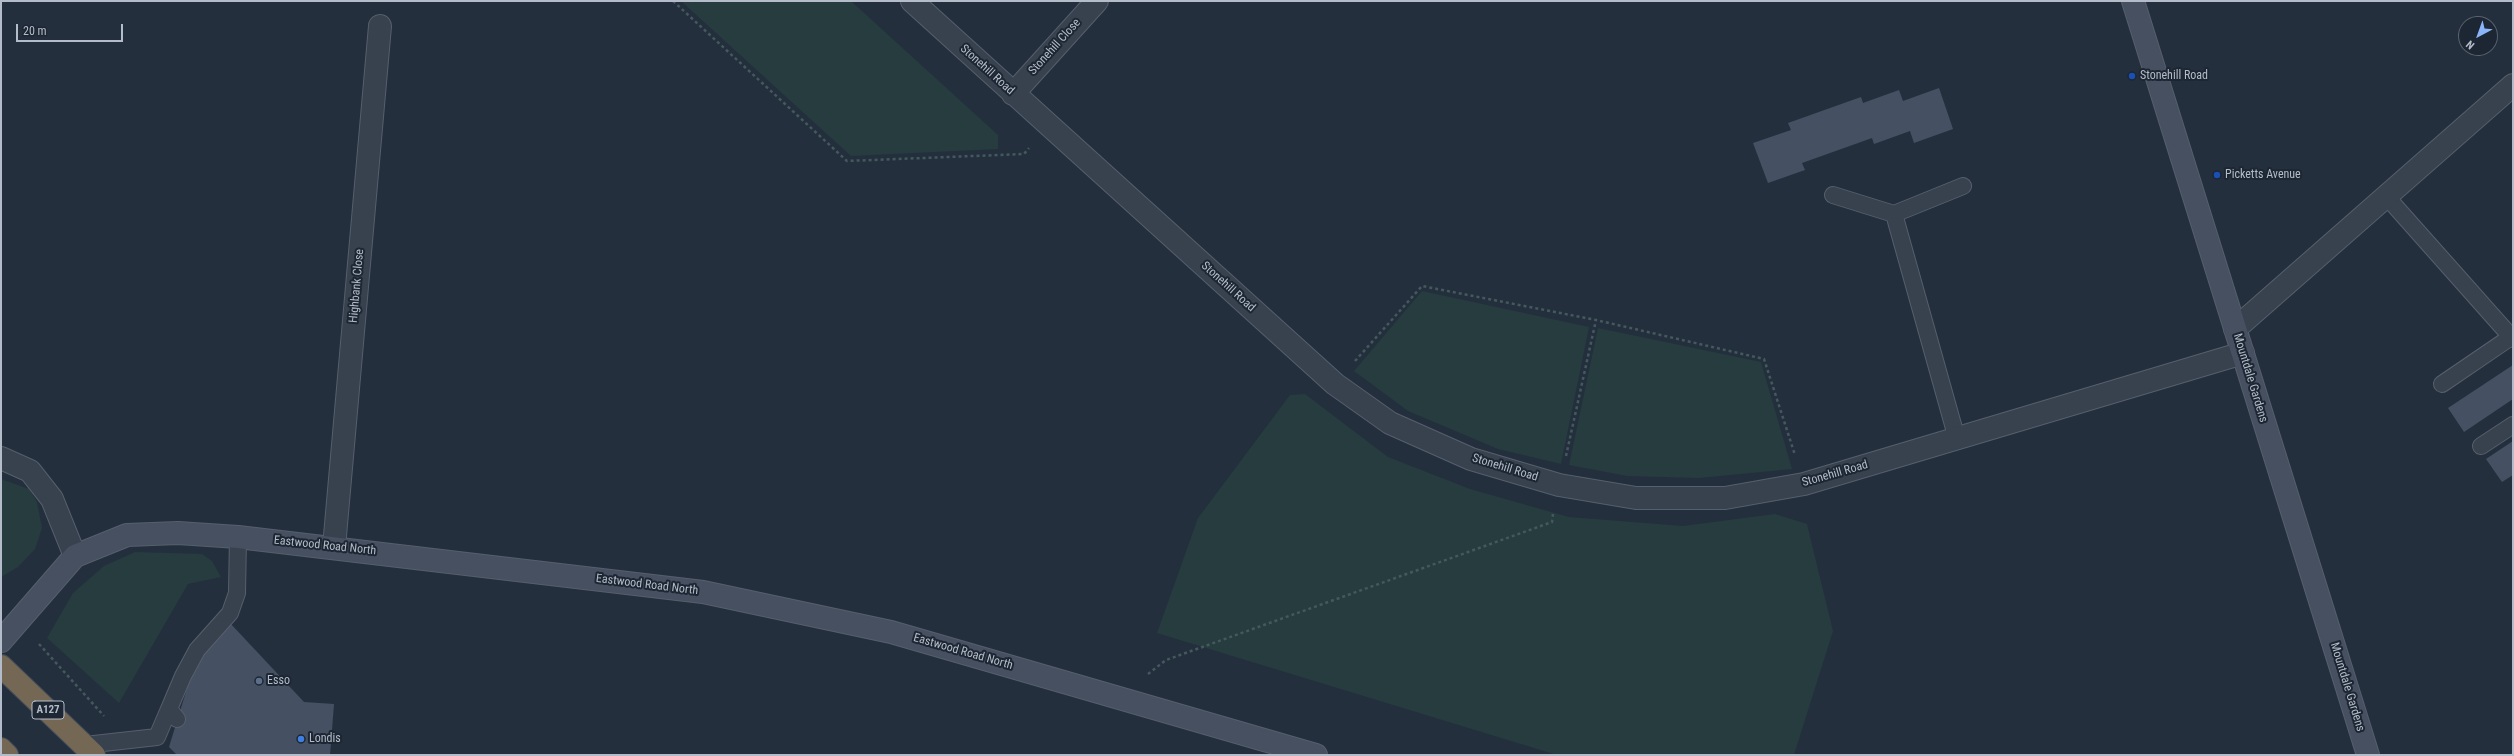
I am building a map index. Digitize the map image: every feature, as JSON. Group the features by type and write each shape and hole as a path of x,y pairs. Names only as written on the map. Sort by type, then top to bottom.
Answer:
{"highway":[{"name":"A127","path":"1,666 89,750"},
{"path":"1,749 8,755"}],"street":[{"name":"Stonehill Road","path":"912,1 1335,384 1390,423 1471,459 1559,485 1636,498 1725,498 1804,484 2243,353"},
{"name":"Stonehill Close","path":"1013,94 1097,1"},
{"name":"Mountdale Gardens","path":"2132,1 2368,755"},
{"name":"Highbank Close","path":"334,547 380,26"},
{"path":"2235,329 2513,84"},
{"path":"1,458 30,471 52,499 75,556"},
{"name":"Eastwood Road North","path":"1,641 75,556 127,534 178,533 238,537 334,547 703,592 891,632 1120,697 1316,755"}],"lane":[{"path":"1832,195 1894,214 1963,186"},
{"path":"2386,196 2512,338 2442,384"},
{"path":"1894,214 1957,439"},
{"path":"2482,446 2513,425"},
{"path":"89,750 126,740 157,737 173,714 183,676 197,650 230,613 237,593 238,537"}],"path":[{"path":"673,1 847,161 1024,154 1049,126"},
{"path":"1335,384 1422,286 1596,320 1764,359 1804,484"},
{"path":"1120,697 1166,660 1552,522 1596,320"},
{"path":"18,621 126,740"}],"green space":[{"path":"681,1 851,1 998,135 998,149 851,156"},
{"path":"1422,291 1589,327 1561,464 1498,449 1408,411 1354,371"},
{"path":"1598,328 1761,362 1792,469 1699,478 1627,476 1569,465"},
{"path":"1305,394 1388,457 1470,489 1569,517 1683,526 1775,514 1807,524 1833,631 1794,755 1557,755 1157,633 1198,518 1290,395"},
{"path":"1,479 29,489 37,502 42,528 35,549 18,567 1,577"},
{"path":"135,552 202,554 212,561 221,577 188,584 119,703 47,638 73,593 104,566"}],"building":[{"path":"1939,88 1953,129 1914,143 1910,131 1874,144 1872,138 1802,163 1805,170 1768,183 1753,143 1791,130 1788,123 1861,97 1863,103 1899,90 1903,101"},
{"path":"2513,365 2513,399 2464,432 2448,408"},
{"path":"2513,441 2513,475 2502,482 2486,459"},
{"path":"230,623 304,702 334,704 330,755 177,755 169,747 198,653"}],"place":[{"name":"Stonehill Road","path":"2132,76"},
{"name":"Picketts Avenue","path":"2217,175"},
{"name":"Esso","path":"259,681"},
{"name":"Londis","path":"301,739"}]}
